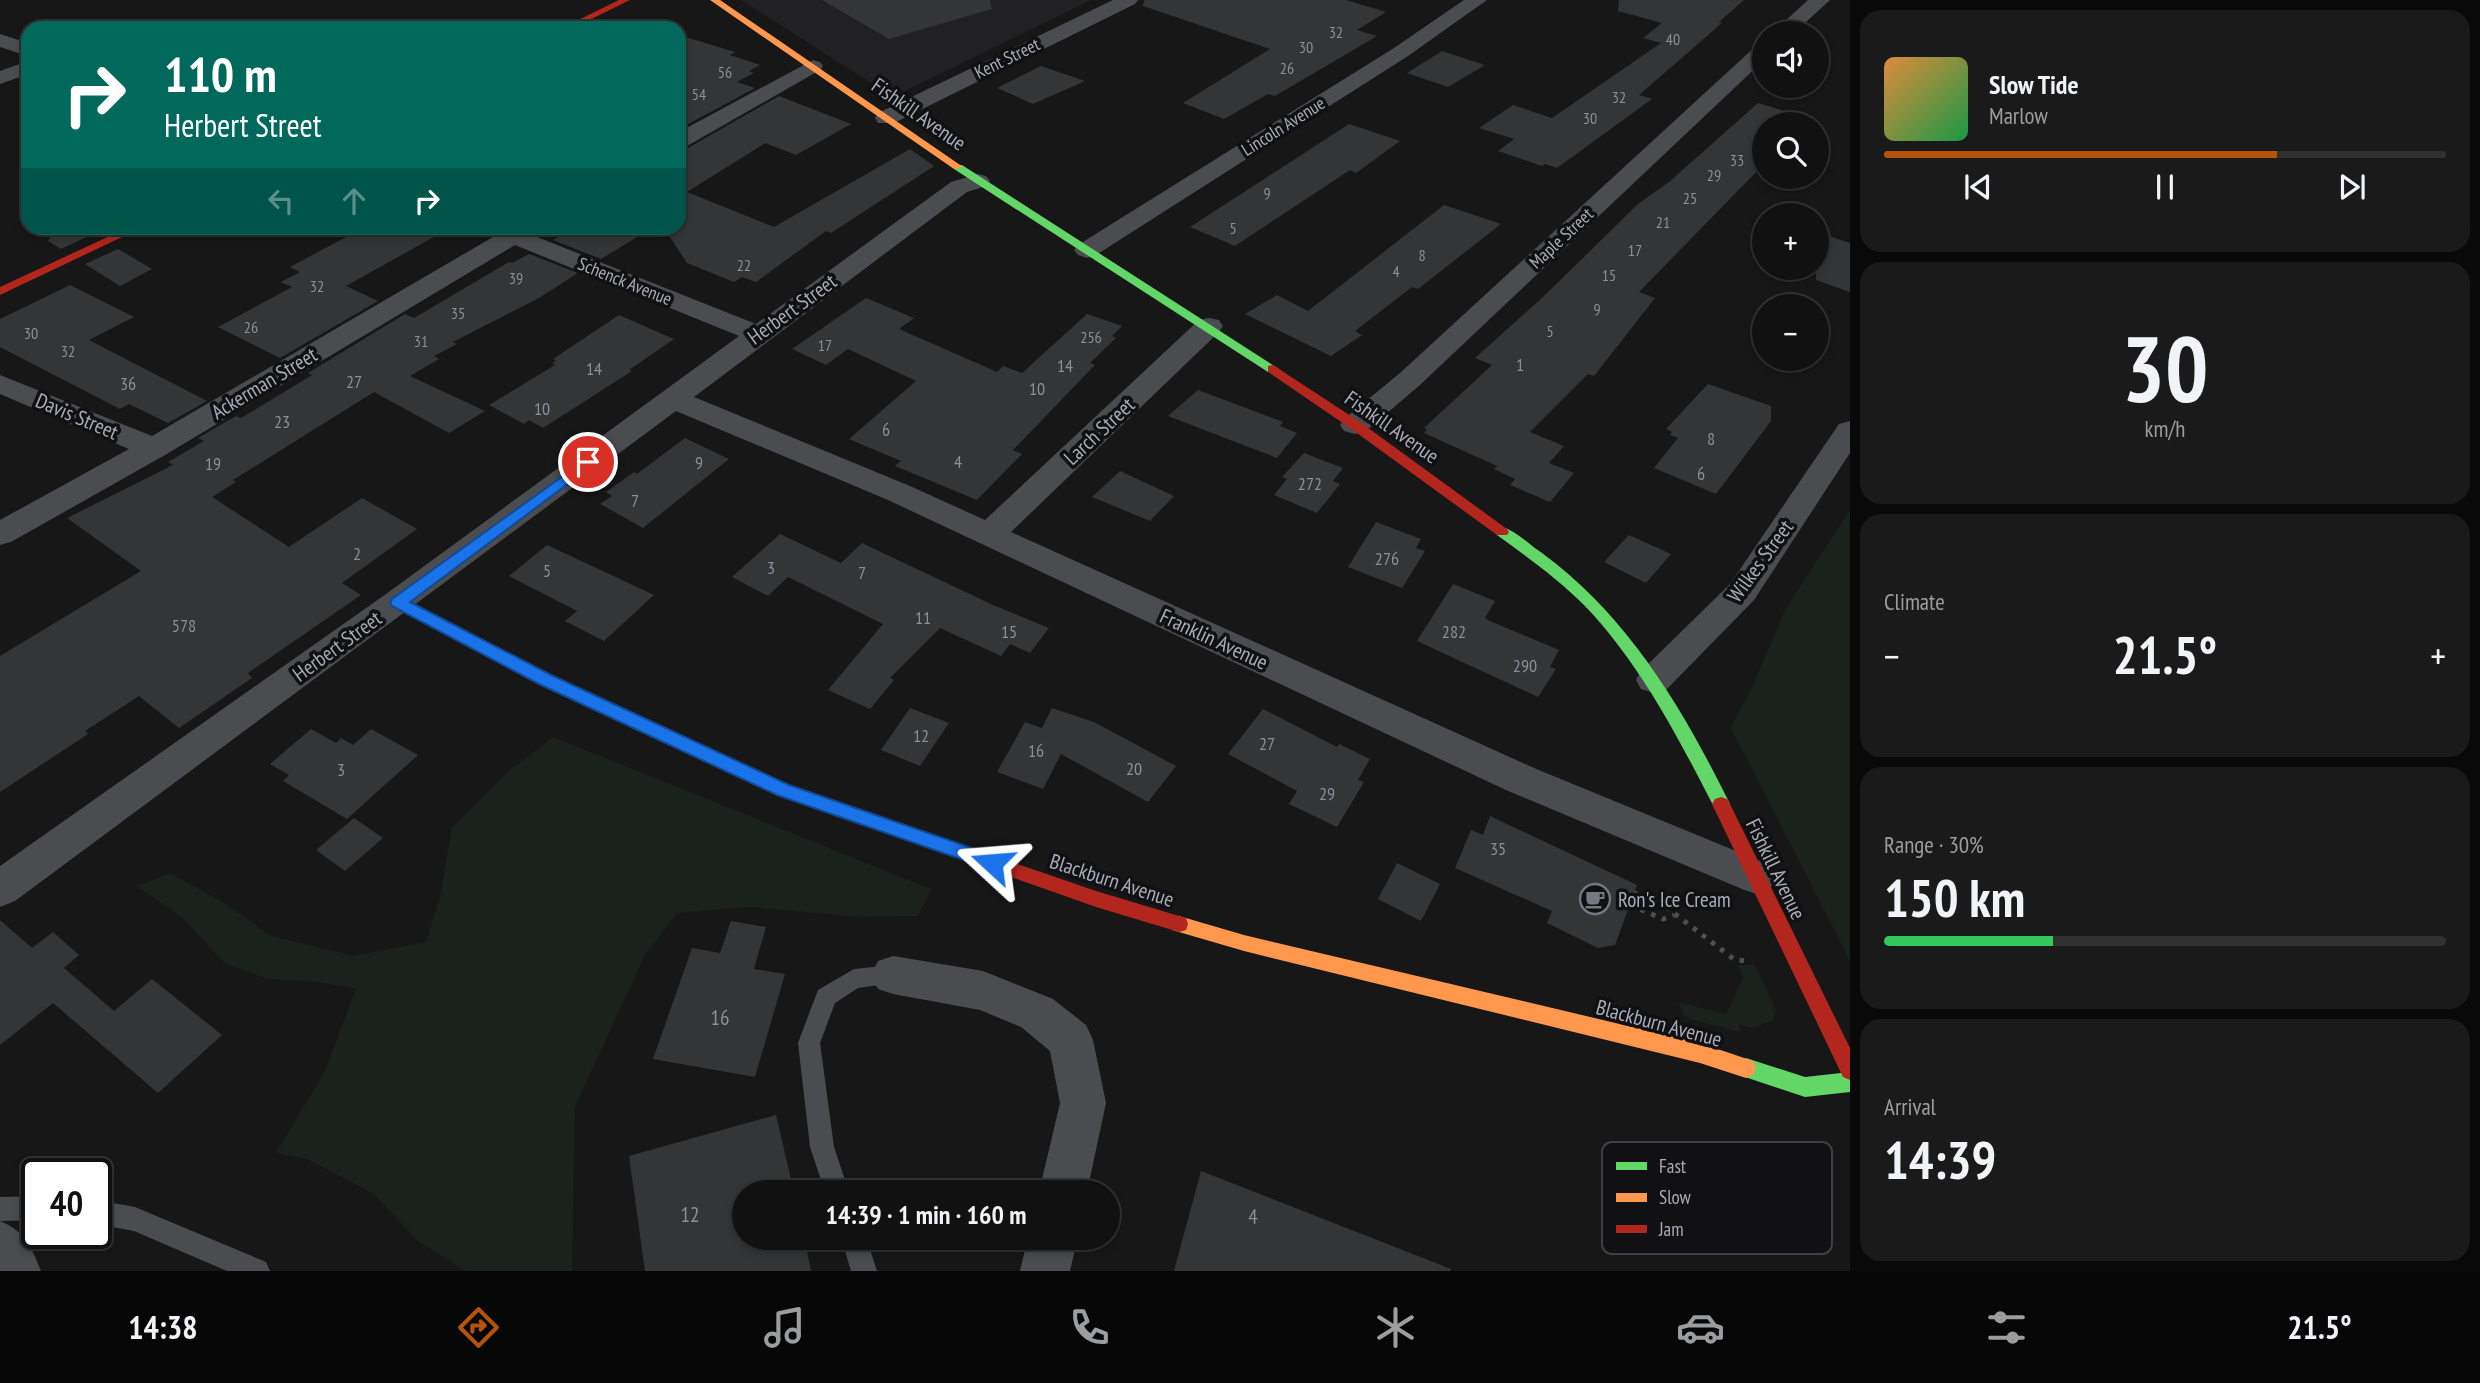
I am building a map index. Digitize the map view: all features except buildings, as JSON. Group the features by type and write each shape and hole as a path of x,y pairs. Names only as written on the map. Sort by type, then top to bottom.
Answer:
{"main road":[{"path":"581,21 626,0"},
{"name":"Fishkill Avenue","path":"714,0 978,181 1209,326 1355,425 1542,561 1599,612 1654,680 1705,770 1850,1070"},
{"path":"0,291 120,235"},
{"name":"Blackburn Avenue","path":"398,603 545,680 783,790 1096,899 1244,943 1699,1053 1805,1087 1850,1082"}],"street":[{"name":"Kent Street","path":"886,118 1128,0"},
{"name":"Lincoln Avenue","path":"1087,250 1401,52 1477,0"},
{"path":"1795,21 1819,0"},
{"path":"0,40 21,48"},
{"name":"Maple Street","path":"1355,425 1410,379 1752,60"},
{"path":"686,137 813,66"},
{"path":"0,78 21,70"},
{"name":"Herbert Street","path":"0,888 398,603 757,334 960,187 978,181"},
{"name":"Ackerman Street","path":"0,534 154,448 503,235"},
{"name":"Schenck Avenue","path":"523,235 757,334"},
{"name":"Larch Street","path":"988,535 1209,326"},
{"name":"Davis Street","path":"0,384 154,448"},
{"name":"Franklin Avenue","path":"673,399 899,494 1520,779 1756,877"},
{"name":"Wilkes Street","path":"1654,680 1742,592 1850,430"},
{"path":"893,975 983,991 1037,1013 1070,1040 1083,1103 1066,1180"},
{"path":"0,1246 16,1271"},
{"path":"1045,1271 1050,1250"}],"lane":[{"path":"833,1180 822,1147 809,1043 826,997 854,979 893,975"},
{"path":"0,1209 21,1208"},
{"path":"112,1215 135,1219 257,1271"},
{"path":"857,1250 864,1271"}],"path":[{"path":"1634,892 1666,907 1735,960 1758,961"},
{"path":"1630,905 1663,919 1675,915"}],"shaded area":[{"path":"741,0 1091,0 893,97"},
{"path":"1850,510 1850,961 1731,728 1753,685 1785,610"},
{"path":"553,737 931,889 918,916 862,917 749,907 677,913 644,957 575,1107 572,1271 466,1271 418,1241 374,1194 307,1159 276,1153 324,1073 356,989 319,982 268,979 224,963 183,918 137,886 170,873 226,904 271,936 354,956 426,942 440,897 452,828 510,770"},
{"path":"1738,965 1755,965 1776,1010 1773,1020 1754,1028 1739,1025 1740,1032 1690,1019 1683,1014 1678,1002 1726,1014 1743,978"}],"traffic: fast":[{"path":"958,167 1273,369"},
{"path":"1502,532 1566,580 1619,636 1667,704 1721,804"},
{"path":"1746,1068 1805,1087 1850,1082"}],"traffic: slow":[{"path":"714,0 958,167"},
{"path":"636,722 783,790 915,836"},
{"path":"1179,924 1244,943 1700,1053 1746,1068"}],"traffic: jam":[{"path":"581,21 626,0"},
{"path":"0,291 120,235"},
{"path":"1273,369 1502,532"},
{"path":"398,602 545,680 636,722"},
{"path":"1721,804 1850,1070"},
{"path":"915,836 1096,899 1179,924"}],"place":[{"name":"Ron's Ice Cream","path":"1595,899"}],"route":[{"path":"588,462 398,603 545,680 783,790 992,863"}]}
